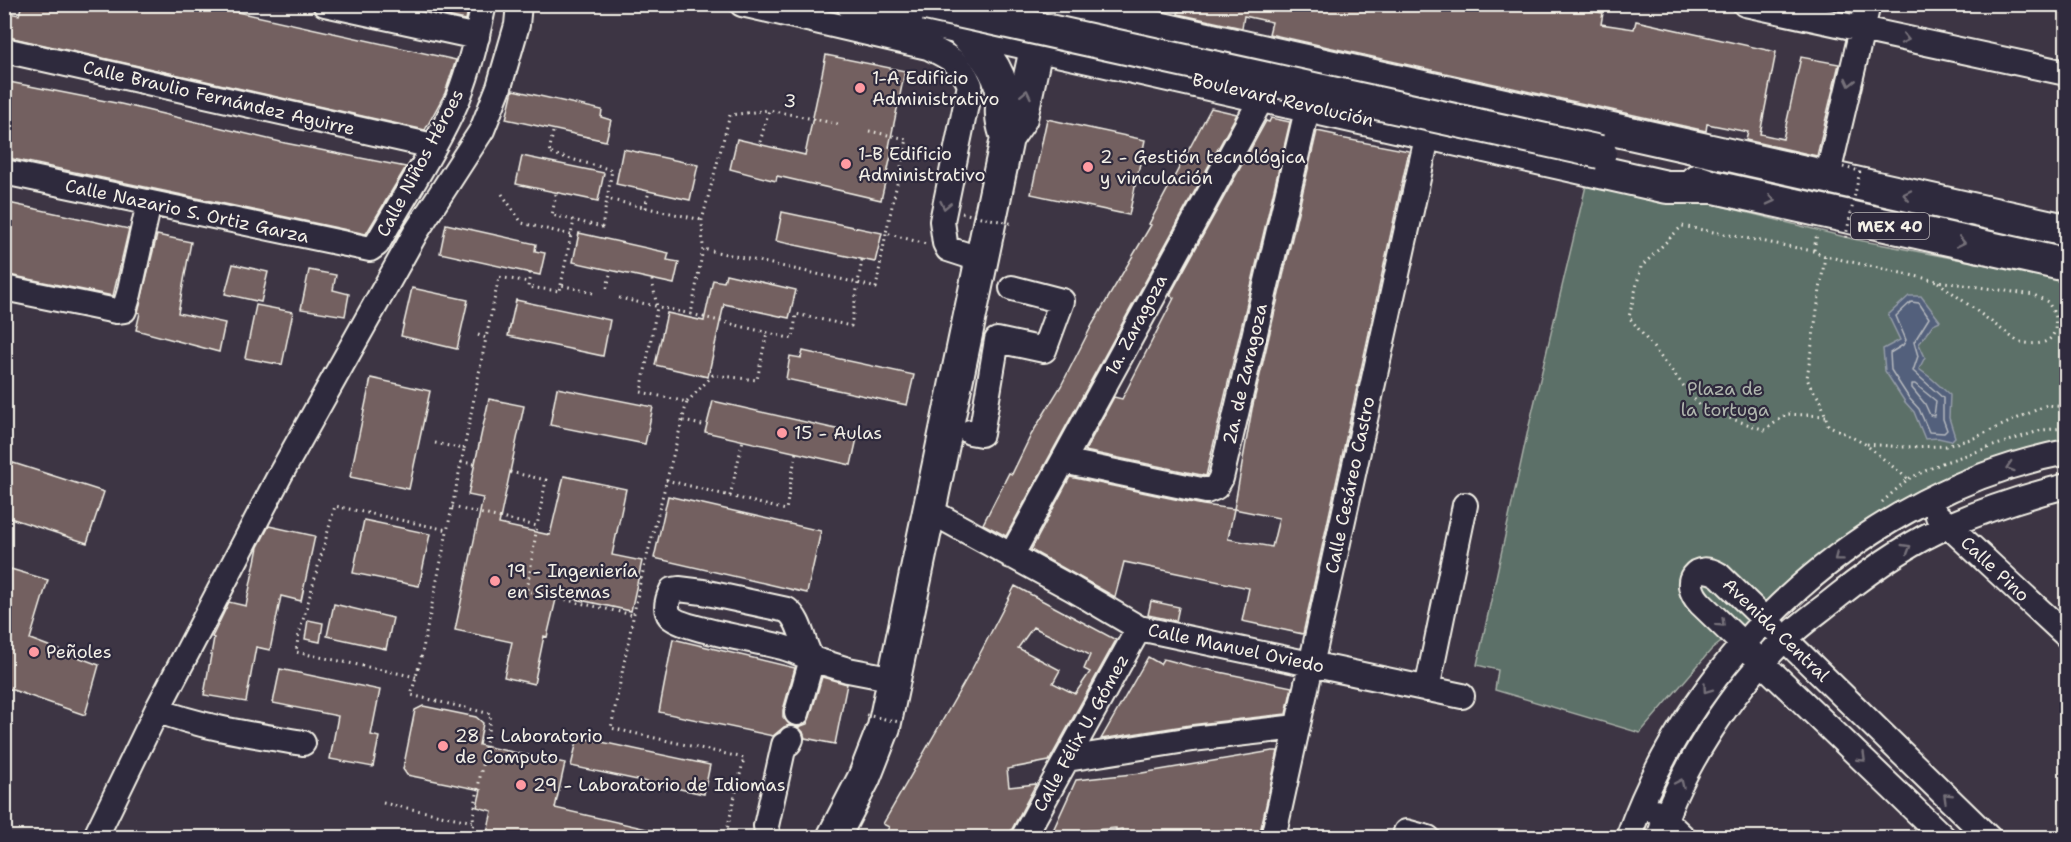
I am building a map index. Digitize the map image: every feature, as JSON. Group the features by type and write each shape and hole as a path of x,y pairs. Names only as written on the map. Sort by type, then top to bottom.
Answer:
{"main road":[{"name":"Boulevard Revolución","path":"853,4 1667,187 1714,187"},
{"name":"Boulevard Revolución","path":"926,4 1602,146 1721,155"},
{"name":"Boulevard Revolución","path":"980,4 1602,146 1714,187 2067,265"},
{"path":"832,837 864,778 884,727 930,511 958,429 982,260 1007,138 1021,118 1045,4"},
{"name":"MEX 40","path":"1050,4 1721,155 1835,173 2067,230"},
{"path":"959,28 980,48 1000,83 1003,96 1001,114 1007,138"},
{"path":"1179,77 1175,60 1176,52 1183,37 1188,36"}],"street":[{"path":"325,4 477,37"},
{"name":"Calle Niños Héroes","path":"370,249 377,244 457,99 477,37 484,4"},
{"path":"94,837 157,710 280,475 431,207 482,130 499,87 517,25 519,4"},
{"path":"742,4 928,46 949,57 964,70 970,85 942,221 948,249 982,260"},
{"path":"1745,4 2067,73"},
{"path":"1835,173 1868,4"},
{"name":"Calle Braulio Fernández Aguirre","path":"4,50 433,146"},
{"name":"1a. Zaragoza","path":"1011,556 1263,96"},
{"name":"2a. de Zaragoza","path":"1063,461 1206,492 1215,487 1221,478 1224,466 1308,106"},
{"name":"Calle Cesáreo Castro","path":"1273,837 1428,133"},
{"name":"Calle Nazario S. Ortiz Garza","path":"4,172 370,249"},
{"path":"4,288 120,312 124,310 149,203"},
{"path":"958,429 981,434 997,340 1044,350 1062,301 1012,288"},
{"path":"1628,837 1641,800 1687,716 1742,643 1765,619 1837,557 1877,530 1924,503 1957,487 2002,470 2045,456 2067,452"},
{"path":"1662,828 1684,774 1711,731 1763,662 1785,639 1863,576 1948,525 2028,496 2067,486"},
{"name":"Calle Pino","path":"1924,503 2067,635"},
{"path":"1427,689 1465,505"},
{"name":"Calle Manuel Oviedo","path":"930,511 1139,628 1462,696"},
{"name":"Avenida Central","path":"1944,837 1692,594 1689,586 1692,577 1699,571 1713,571 1989,837"},
{"path":"797,713 812,659 793,615 787,610 688,589 672,590 667,600 667,612 672,619 783,647 812,659 849,670 895,679"},
{"name":"Calle Félix U. Gómez","path":"1023,837 1139,628"},
{"path":"157,710 204,724 303,744"},
{"path":"1067,759 1297,727"},
{"path":"768,837 766,826 784,745 790,741"},
{"path":"1641,800 1662,828 1684,837"}],"path":[{"path":"691,314 703,249 702,220 730,115 769,110"},
{"name":"3","path":"760,142 769,110 838,124"},
{"path":"703,249 876,288 907,139 869,131"},
{"path":"553,132 549,153 612,170 602,227 552,215 556,194"},
{"path":"1835,173 1860,171 1845,240"},
{"path":"645,208 648,191"},
{"path":"502,194 522,223 527,222 571,235"},
{"path":"607,199 702,220"},
{"path":"962,213 1014,224"},
{"path":"530,273 528,287 560,291 574,220"},
{"path":"1826,416 1787,414 1765,429 1702,409 1629,316 1641,267 1682,226 1813,251 1825,256 1937,281 2034,294 2048,302 2054,313 2057,325 2055,334 2047,342 2031,345 2017,341 1937,281"},
{"path":"886,233 948,249"},
{"path":"1825,256 1807,378 1809,386 1821,401 1828,425 1864,444 1908,479"},
{"path":"619,298 793,339 796,314 851,326 862,260"},
{"path":"607,288 610,270"},
{"path":"471,837 474,822 472,817 491,714 411,695 499,277 529,282"},
{"path":"652,280 657,307 641,392 687,402"},
{"path":"561,285 597,294"},
{"path":"2054,313 2067,312"},
{"path":"725,837 744,758 611,728 633,615 687,402 713,375 757,380 767,332"},
{"path":"478,335 486,338"},
{"path":"1864,444 1902,447 1946,446 1974,438 2047,405 2067,407"},
{"path":"683,421 707,426"},
{"path":"730,496 743,440"},
{"path":"435,443 464,448"},
{"path":"666,480 786,510 796,452"},
{"path":"461,462 475,464"},
{"path":"510,472 546,480 527,591 633,615"},
{"path":"416,677 296,652 298,638 335,506 447,530"},
{"path":"452,507 537,526"},
{"path":"866,715 899,722"},
{"path":"383,802 474,822"}],"green space":[{"name":"Plaza de la tortuga","path":"1589,173 1853,239 2066,280 2066,438 2005,457 1891,507 1841,543 1711,650 1640,733 1495,690 1498,670 1477,665 1528,430"}],"water":[{"path":"1909,296 1921,296 1940,321 1933,324 1919,344 1925,357 1919,369 1950,395 1949,418 1955,437 1951,441 1938,438 1925,439 1914,412 1885,371 1883,349 1900,340 1888,315"}],"building":[{"path":"22,4 70,4 90,9 91,4 201,4 456,60 445,93 425,130 4,36 4,12 19,15"},
{"path":"409,4 469,4 466,20 409,8"},
{"path":"1180,4 1577,4 1576,8 1603,13 1601,24 1634,29 1636,21 1776,52 1760,134 1783,139 1801,57 1839,64 1817,156 1746,140 1748,132 1707,124 1706,131 1269,34 1272,22 1244,16 1242,28 1178,14"},
{"path":"826,55 905,71 889,147 893,147 881,200 777,176 776,181 730,169 737,139 805,155"},
{"path":"4,81 121,104 285,143 406,167 366,234 8,158 4,156 4,113 7,99 4,99"},
{"path":"513,90 602,110 601,117 611,120 606,141 506,119"},
{"path":"1211,108 1237,114 1006,536 983,524 1009,473 1012,474 1031,435 1061,386 1092,325 1151,225 1149,224"},
{"path":"1271,118 1290,122 1206,476 1085,451 1114,397 1122,399 1174,298 1170,295 1266,121 1269,122"},
{"name":"2 - Gestión tecnológica y vinculación","path":"1047,119 1145,140 1129,215 1031,194"},
{"path":"1317,131 1336,135 1335,137 1409,151 1303,634 1242,621 1249,588 1124,562 1115,597 1031,550 1070,477 1203,505 1234,509 1252,409","holes":["1234,509 1279,518 1272,547 1228,539"]},
{"path":"623,149 698,165 690,200 616,184"},
{"path":"522,156 604,173 598,201 516,184"},
{"path":"4,202 129,229 113,296 4,274"},
{"path":"782,212 882,233 875,262 776,241"},
{"path":"446,224 536,244 535,251 545,253 540,275 440,253"},
{"path":"579,233 669,253 667,260 679,262 674,284 573,262"},
{"path":"157,235 191,242 178,313 225,323 219,352 136,330 140,313 138,312"},
{"path":"233,264 268,272 261,302 225,294"},
{"path":"309,270 336,275 333,290 349,294 345,316 301,309"},
{"path":"726,274 796,290 789,318 724,304 708,377 655,365 667,313 704,321 713,280 724,282"},
{"path":"412,288 468,300 457,349 401,336"},
{"path":"516,300 610,320 603,356 508,336"},
{"path":"256,305 293,312 282,365 245,358"},
{"path":"803,351 914,375 907,405 786,379 790,356 801,358"},
{"path":"371,378 430,391 409,489 350,477"},
{"path":"557,388 653,407 645,444 550,425"},
{"path":"489,399 524,406 499,524 550,535 564,476 626,489 612,555 642,561 631,611 557,595 547,637 544,636 534,684 504,677 512,642 455,630 483,498 468,495"},
{"name":"15 - Aulas","path":"713,401 858,434 851,465 705,432"},
{"path":"4,460 104,492 87,543 4,516"},
{"path":"668,496 821,531 807,593 654,558"},
{"path":"364,520 430,534 419,586 353,573"},
{"path":"269,526 315,536 301,601 281,596 270,650 256,647 246,702 204,695 214,638 212,637 229,602 246,606 258,547"},
{"name":"Peñoles","path":"4,567 48,580 30,639 99,665 85,715 4,687"},
{"path":"1015,586 1116,640 1049,761 1007,769 1009,787 1036,784 1009,837 884,837 889,827 883,824 972,669","holes":["1033,627 1090,655 1084,669 1090,672 1075,694 1053,683 1060,670 1018,648"]},
{"path":"1151,601 1179,607 1176,621 1148,615"},
{"path":"334,604 393,618 386,649 327,636"},
{"path":"308,620 323,623 320,642 305,639"},
{"path":"673,639 795,668 783,710 783,717 790,725 773,736 659,712"},
{"path":"1148,657 1160,664 1163,659 1292,687 1286,714 1190,725 1101,739"},
{"path":"280,669 380,690 371,735 379,737 373,767 330,759 338,716 273,703"},
{"path":"822,677 847,684 835,744 805,738 798,727 807,724"},
{"path":"423,706 476,717 483,723 479,745 565,763 555,808 660,832 659,837 486,837 492,811 477,807 481,790 407,775 403,769 415,710"},
{"path":"578,737 710,765 704,794 571,766"},
{"path":"1278,751 1259,837 1124,837 1122,829 1116,830 1116,828 1083,831 1084,837 1050,837 1076,780 1142,773"}],"place":[{"name":"1-A Edificio Administrativo","path":"860,88"},
{"name":"1-B Edificio Administrativo","path":"846,164"},
{"name":"2 - Gestión tecnológica y vinculación","path":"1088,167"},
{"name":"15 - Aulas","path":"782,433"},
{"name":"19 - Ingeniería en Sistemas","path":"495,581"},
{"name":"Peñoles","path":"34,652"},
{"name":"28 - Laboratorio de Computo","path":"443,746"},
{"name":"29 - Laboratorio de Idiomas","path":"521,785"}]}
